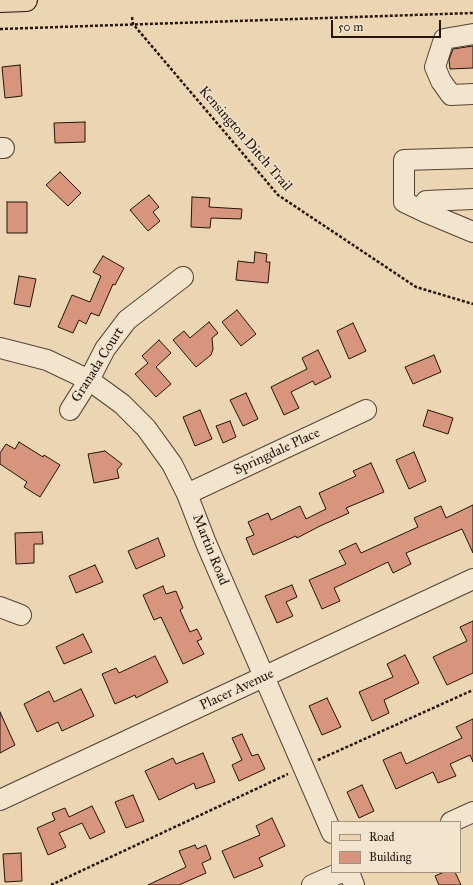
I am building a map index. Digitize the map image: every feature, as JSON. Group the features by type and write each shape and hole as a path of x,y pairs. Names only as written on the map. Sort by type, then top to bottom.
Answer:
{"main road":[{"path":"0,1 26,0"}],"street":[{"path":"473,34 444,39 435,67 441,81 451,95 473,94"},
{"path":"473,158 404,160 404,202 473,232"},
{"path":"426,212 426,201 473,199"},
{"name":"Granada Court","path":"70,410 89,380 105,349 127,320 183,277"},
{"name":"Martin Road","path":"0,348 47,360 89,380 122,404 146,428 172,464 187,494 206,543 331,831"},
{"name":"Springdale Place","path":"187,494 366,410"},
{"name":"Placer Avenue","path":"0,800 473,579"},
{"path":"0,607 21,614"},
{"path":"453,821 473,812"},
{"path":"312,885 340,873"},
{"path":"349,873 354,885"}],"path":[{"path":"0,29 473,12"},
{"path":"132,17 133,24"},
{"name":"Kensington Ditch Trail","path":"133,24 278,195 416,287 473,304"},
{"path":"52,885 303,767 473,690"}],"building":[{"path":"473,46 473,68 450,69 449,60 453,49"},
{"path":"20,65 22,96 5,98 2,67"},
{"path":"85,122 85,142 55,143 54,123"},
{"path":"60,172 81,193 68,206 46,185"},
{"path":"149,195 159,207 153,212 160,221 148,231 130,210"},
{"path":"192,197 210,198 209,207 242,209 241,219 211,218 210,228 191,227"},
{"path":"7,202 27,202 27,233 7,233"},
{"path":"255,252 267,254 266,262 270,262 268,283 236,280 238,261 254,263"},
{"path":"103,256 124,268 115,285 113,284 99,316 91,313 86,324 79,320 73,333 58,327 72,295 90,302 101,276 93,272"},
{"path":"19,276 36,279 30,307 14,304"},
{"path":"237,310 256,334 241,346 222,322"},
{"path":"209,322 218,333 212,338 213,349 211,355 196,367 173,340 184,331 190,338"},
{"path":"353,323 366,351 349,359 337,331"},
{"path":"159,340 171,353 156,367 171,384 156,397 135,374 148,363 142,356"},
{"path":"318,350 331,377 315,385 313,381 291,392 299,408 284,415 271,387 307,369 302,358"},
{"path":"434,355 441,372 413,384 405,367"},
{"path":"246,393 258,419 243,426 230,400"},
{"path":"200,410 212,439 195,446 183,417"},
{"path":"428,410 453,418 448,434 423,426"},
{"path":"230,421 236,437 223,443 216,426"},
{"path":"19,442 43,457 44,455 60,465 40,497 24,487 27,482 0,464 0,453 6,444 15,449"},
{"path":"105,451 122,464 117,470 119,478 94,483 88,454"},
{"path":"414,452 426,481 409,489 396,460"},
{"path":"371,463 384,492 346,508 349,513 297,538 296,536 253,555 246,538 254,535 248,522 268,513 271,520 300,506 306,519 326,509 319,493 356,476 353,471"},
{"path":"473,505 473,553 462,529 406,553 411,564 393,573 388,562 334,588 340,601 322,609 309,580 346,564 339,551 356,543 361,553 418,527 414,518 441,506 446,518"},
{"path":"42,532 43,544 34,544 34,563 16,564 15,533"},
{"path":"158,538 165,556 136,569 128,551"},
{"path":"95,565 103,582 76,593 69,576"},
{"path":"292,585 297,597 286,602 293,616 277,623 265,596"},
{"path":"163,586 166,594 176,591 183,608 180,610 190,632 197,629 202,639 197,641 204,654 183,664 161,617 154,620 143,595"},
{"path":"473,621 473,673 447,685 433,657 467,641 460,627"},
{"path":"83,634 92,652 64,664 56,647"},
{"path":"405,655 419,683 384,700 389,713 372,721 359,692 393,677 387,664"},
{"path":"155,656 168,682 136,698 135,695 115,704 102,674 116,668 119,673"},
{"path":"81,689 94,716 62,731 58,722 37,732 24,704 49,691 54,702"},
{"path":"327,698 341,727 322,735 309,706"},
{"path":"0,712 15,745 0,753"},
{"path":"473,719 473,762 470,755 450,764 456,776 438,783 433,772 396,789 383,760 401,752 406,764 462,738 456,727"},
{"path":"242,734 252,756 258,754 265,769 239,781 232,765 242,760 232,738"},
{"path":"203,753 215,782 196,789 194,783 159,800 145,771 173,758 176,764"},
{"path":"362,785 374,811 359,818 347,792"},
{"path":"133,795 144,821 126,828 115,802"},
{"path":"92,806 105,832 90,839 82,823 59,833 66,847 48,855 37,828 55,820 52,813 65,808 69,817"},
{"path":"272,818 285,846 259,858 263,866 234,878 222,851 260,835 256,826"},
{"path":"195,845 197,849 206,845 211,859 202,863 206,873 179,885 148,885 186,867 179,851"},
{"path":"21,853 22,881 5,882 3,854"},
{"path":"442,873 455,873 461,885 439,885 435,876"}]}
